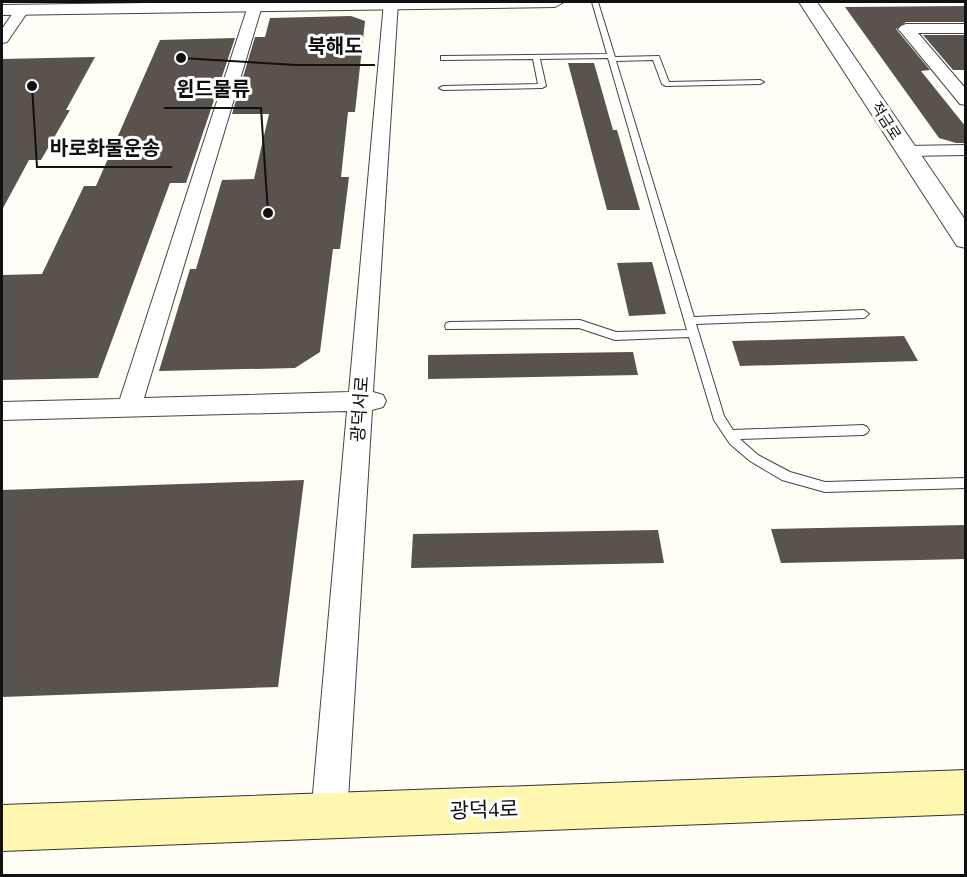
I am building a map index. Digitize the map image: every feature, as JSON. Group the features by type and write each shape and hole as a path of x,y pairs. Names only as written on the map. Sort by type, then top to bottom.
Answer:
{"main road":[{"name":"광덕4로","path":"2,828 966,792"}],"street":[{"path":"2,10 555,2"},
{"name":"적금로","path":"808,2 966,240"},
{"name":"광덕서로","path":"329,816 367,401 391,3"},
{"path":"129,408 255,6"},
{"path":"2,39 22,10"},
{"path":"966,28 906,29 958,83 966,100"},
{"path":"905,151 966,150"},
{"path":"2,411 367,401"}],"lane":[{"path":"595,2 718,417 730,435 754,458 786,476 825,487 966,483"},
{"path":"443,88 542,87 536,57"},
{"path":"444,58 656,58 666,84 760,82"},
{"path":"690,321 864,314"},
{"path":"450,326 580,324 615,336 693,333"},
{"path":"730,435 862,430"}],"building":[{"path":"966,6 966,22 906,22 896,29 930,70 921,71 966,127 966,143 956,143 939,138 845,7"},
{"path":"351,16 365,21 355,112 348,112 341,177 349,177 340,249 333,249 320,352 295,368 159,371 190,269 196,269 222,180 254,179 269,114 232,114 255,37 265,37 270,18"},
{"path":"923,35 966,35 966,70 953,70"},
{"path":"235,38 186,183 170,183 98,378 2,380 2,275 42,274 84,186 96,186 160,40"},
{"path":"95,57 66,110 70,110 41,160 29,160 2,210 2,59"},
{"path":"568,63 594,63 613,130 617,130 640,210 607,210"},
{"path":"652,262 666,314 629,316 617,263"},
{"path":"904,336 918,361 740,366 732,341"},
{"path":"633,352 638,375 428,379 428,355"},
{"path":"304,480 278,687 2,697 2,490"},
{"path":"966,525 966,559 781,563 771,529"},
{"path":"658,530 664,563 411,568 413,534"}],"place":[{"name":"북해도","path":"181,58"},
{"name":"바로화물운송","path":"32,86"},
{"name":"윈드물류","path":"268,213"}]}
